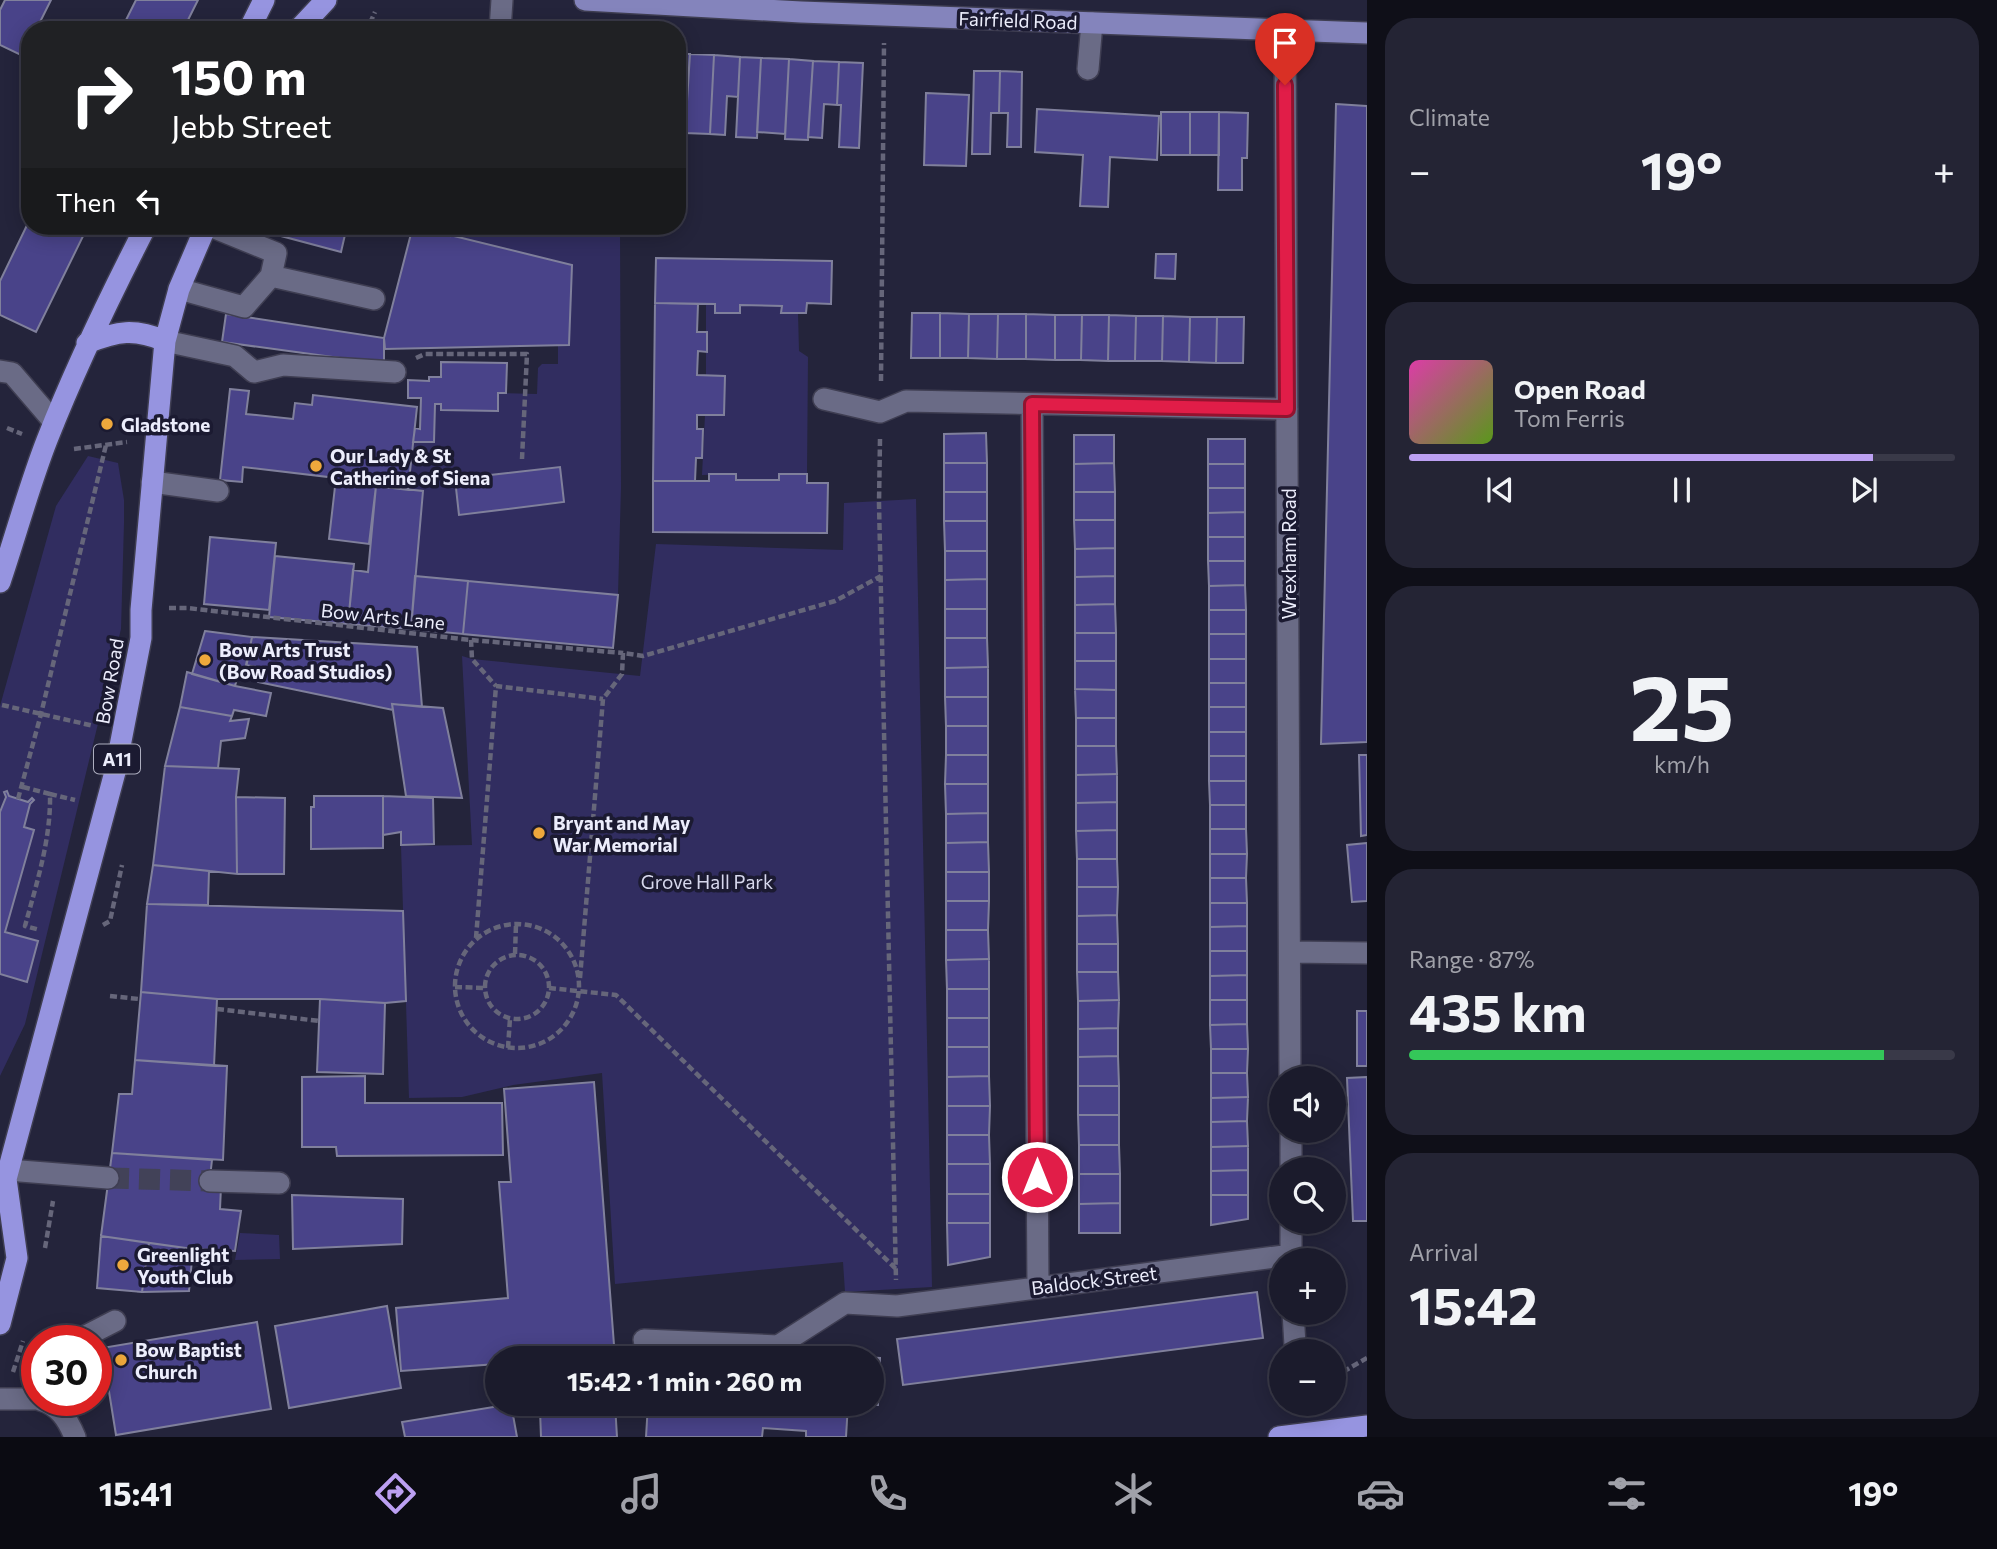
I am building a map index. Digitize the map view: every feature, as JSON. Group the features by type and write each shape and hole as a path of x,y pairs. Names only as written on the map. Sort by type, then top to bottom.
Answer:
{"highway":[{"path":"254,21 264,0"},
{"path":"306,21 326,0"},
{"path":"0,582 54,422 87,343 141,235"},
{"name":"Bow Road","path":"5,1181 115,772 141,638 141,610 165,341 179,289 204,235"},
{"path":"87,343 125,332 145,333 165,341"},
{"name":"A11","path":"0,1324 17,1258 5,1181"},
{"path":"1279,1437 1367,1428"},
{"path":"1343,1437 1367,1428"}],"main road":[{"name":"Fairfield Road","path":"585,0 803,6 884,15 1367,34"}],"street":[{"path":"501,21 502,0"},
{"path":"1088,69 1092,23"},
{"name":"Wrexham Road","path":"1284,31 1290,1066"},
{"path":"179,289 244,307 271,276 276,253 231,235"},
{"path":"271,276 374,299"},
{"path":"165,341 235,356 254,372 283,365 395,372"},
{"path":"0,371 12,373 54,422"},
{"path":"824,399 880,412 906,401 1287,409"},
{"path":"1032,404 1038,1287"},
{"path":"152,482 218,491"},
{"path":"1290,951 1367,953"},
{"path":"5,1181 108,1178"},
{"path":"210,1181 279,1183"},
{"name":"Baldock Street","path":"643,1340 778,1346 845,1303 897,1306 1269,1261"},
{"path":"108,1325 116,1321"},
{"path":"0,1399 21,1399"},
{"path":"65,1416 75,1437"}],"path":[{"path":"371,21 374,12"},
{"path":"884,15 881,576 897,1306"},
{"path":"395,372 425,354 527,354 522,459"},
{"path":"7,428 22,434"},
{"path":"66,447 78,450 133,443"},
{"path":"18,799 106,445"},
{"name":"Bow Arts Lane","path":"141,610 187,608 643,656 835,601 881,576"},
{"path":"471,640 472,659 496,686 603,699"},
{"path":"580,978 567,947 553,934 536,926 516,923 501,925 476,939 464,953 457,969 457,1005 471,1027 491,1043 508,1048 529,1048 547,1041 564,1028 575,1012 580,992 603,699 622,674 623,653"},
{"path":"476,939 496,686"},
{"path":"2,705 94,726"},
{"path":"23,787 75,800"},
{"path":"40,930 25,926 46,843 50,794"},
{"path":"515,954 516,923"},
{"path":"515,954 536,960 548,977 549,988 548,997 537,1012 519,1019 500,1015 492,1008 484,988 489,969 505,956 515,954"},
{"path":"455,987 484,988"},
{"path":"549,988 616,995 896,1269"},
{"path":"110,996 139,999"},
{"path":"217,1009 319,1021"},
{"path":"508,1048 510,1018"},
{"path":"1346,1370 1367,1358"}],"green space":[{"path":"460,235 620,235 621,487 618,595 415,576 423,491 408,490 413,442 435,404 441,404 441,410 497,411 498,393 537,394 538,368 542,364 558,364 558,345 569,345 571,265 459,238","holes":["560,467 564,503 460,514 456,479"]},
{"path":"706,304 715,304 715,313 740,313 740,305 782,306 782,313 798,313 799,351 808,357 807,474 779,474 779,480 736,480 735,474 702,475 705,415 724,414 725,376 706,375"},
{"path":"88,456 118,463 124,500 121,629 25,1024 0,1076 0,706 56,506"},
{"name":"Grove Hall Park","path":"916,499 932,1287 845,1292 843,1262 615,1284 602,1073 513,1085 462,1097 409,1098 401,846 472,845 462,656 640,676 656,544 843,550 844,503"},
{"path":"240,1233 279,1235 280,1259 235,1260"}],"building":[{"path":"5,0 51,0 40,21 21,21 21,55 0,45 0,10"},
{"path":"136,0 198,0 188,21 126,21"},
{"path":"686,54 690,54 687,95"},
{"path":"690,54 714,55 710,134 686,133"},
{"path":"714,55 740,57 738,97 727,96 725,135 710,134"},
{"path":"740,57 761,58 757,138 736,137"},
{"path":"761,58 789,59 785,134 757,132"},
{"path":"789,59 813,61 808,140 785,139"},
{"path":"813,61 839,62 837,105 824,104 822,138 808,137"},
{"path":"839,62 863,63 859,148 839,147"},
{"path":"974,71 1000,71 999,113 991,113 990,154 972,154"},
{"path":"1000,71 1022,72 1021,147 1007,147 1008,113 999,113"},
{"path":"926,93 969,95 966,166 924,165"},
{"path":"1336,104 1367,106 1367,742 1321,744"},
{"path":"1037,109 1159,116 1157,160 1110,157 1108,207 1080,206 1083,155 1035,152"},
{"path":"1161,112 1190,112 1190,155 1161,155"},
{"path":"1190,112 1219,112 1219,155 1190,155"},
{"path":"1219,112 1248,113 1247,158 1242,158 1242,190 1218,190"},
{"path":"22,235 84,235 36,332 0,315 0,281"},
{"path":"277,235 345,235 341,252"},
{"path":"411,235 450,235 572,265 569,345 385,349 384,338"},
{"path":"1156,254 1176,254 1175,279 1155,278"},
{"path":"656,258 832,261 831,304 807,303 806,313 781,313 782,306 740,305 740,313 715,313 715,304 655,303"},
{"path":"655,303 698,304 697,332 707,332 707,352 698,351 697,375 725,376 724,415 697,415 697,429 703,429 702,458 696,458 695,481 653,481"},
{"path":"912,313 940,313 940,358 911,358"},
{"path":"940,313 969,314 968,358 940,358"},
{"path":"226,314 384,338 384,364 222,342"},
{"path":"969,314 998,314 997,359 968,358"},
{"path":"998,314 1026,314 1026,359 997,359"},
{"path":"1026,314 1055,315 1055,360 1026,359"},
{"path":"1055,315 1082,315 1081,360 1055,360"},
{"path":"1082,315 1109,315 1108,361 1081,360"},
{"path":"1109,315 1136,316 1135,361 1108,361"},
{"path":"1136,316 1163,316 1162,361 1135,361"},
{"path":"1163,316 1190,317 1189,362 1162,361"},
{"path":"1190,317 1217,317 1216,363 1189,362"},
{"path":"1217,317 1244,317 1243,363 1216,363"},
{"path":"441,362 507,363 506,393 498,393 498,411 441,410 441,404 435,404 434,442 413,442 415,428 420,429 421,398 408,398 408,380 429,381 429,377 441,377"},
{"name":"Our Lady & St Catherine of Siena","path":"230,389 249,391 246,414 293,419 295,403 312,405 313,395 417,407 408,490 376,486 369,544 329,539 336,478 243,467 242,482 220,480"},
{"path":"986,433 987,463 944,463 944,434"},
{"path":"1074,435 1114,435 1114,463 1074,464"},
{"path":"1208,439 1245,439 1245,464 1208,464"},
{"path":"944,463 987,463 987,492 944,492"},
{"path":"1114,463 1115,492 1074,492 1074,464"},
{"path":"1208,464 1245,464 1245,488 1208,488"},
{"path":"560,467 564,502 459,515 455,479"},
{"path":"709,474 736,474 736,480 779,480 779,474 807,474 807,483 828,483 827,533 653,532 653,481 709,481"},
{"path":"376,486 423,491 411,629 348,624 353,570 368,572"},
{"path":"1208,488 1245,488 1245,512 1208,513"},
{"path":"944,492 987,492 987,521 944,521"},
{"path":"1074,492 1115,492 1115,520 1074,520"},
{"path":"1245,512 1245,537 1208,537 1208,513"},
{"path":"1074,520 1115,520 1115,548 1075,549"},
{"path":"944,521 987,521 987,551 945,551"},
{"path":"210,537 276,543 269,610 204,604"},
{"path":"1208,537 1245,537 1245,561 1208,561"},
{"path":"1115,548 1115,576 1075,577 1075,549"},
{"path":"945,551 987,551 987,579 945,580"},
{"path":"275,556 354,564 348,624 269,617"},
{"path":"1208,561 1245,561 1245,585 1209,586"},
{"path":"415,576 468,581 463,634 411,629"},
{"path":"1115,576 1115,604 1075,605 1075,577"},
{"path":"987,579 987,609 945,609 945,580"},
{"path":"468,581 618,595 613,648 463,634"},
{"path":"1245,585 1246,610 1209,610 1209,586"},
{"path":"1115,604 1116,633 1075,633 1075,605"},
{"path":"945,609 987,609 987,638 945,638"},
{"path":"1209,610 1246,610 1246,634 1209,634"},
{"path":"205,631 252,637 246,668 240,668 235,686 192,674"},
{"path":"1075,633 1116,633 1116,661 1075,661"},
{"path":"1209,634 1246,634 1246,659 1209,659"},
{"path":"252,637 417,647 422,707 392,704 393,710 258,682 261,668 246,665"},
{"path":"945,638 987,638 988,667 945,668"},
{"path":"1209,659 1246,659 1246,683 1209,683"},
{"path":"1075,661 1116,661 1116,690 1075,689"},
{"path":"988,667 988,697 945,697 945,668"},
{"path":"187,672 271,693 266,716 234,710 232,716 180,707"},
{"path":"1209,683 1246,683 1246,707 1209,707"},
{"path":"1075,689 1116,690 1116,718 1076,718"},
{"path":"945,697 988,697 988,726 946,726"},
{"path":"392,704 443,708 462,798 406,796"},
{"path":"180,707 232,716 230,721 249,719 245,738 221,741 218,768 165,766"},
{"path":"1209,707 1246,707 1246,732 1209,732"},
{"path":"1076,718 1116,718 1116,746 1076,746"},
{"path":"946,726 988,726 988,755 946,755"},
{"path":"1209,732 1246,732 1246,756 1209,756"},
{"path":"1076,746 1116,746 1117,774 1076,775"},
{"path":"946,755 988,755 988,784 945,784"},
{"path":"1359,755 1367,755 1367,835 1361,836"},
{"path":"1209,756 1246,756 1246,781 1209,781"},
{"path":"165,766 239,769 236,797 237,874 153,865"},
{"path":"1117,774 1117,802 1076,803 1076,775"},
{"path":"1209,781 1246,781 1246,805 1210,805"},
{"path":"945,784 988,784 988,813 946,814"},
{"path":"7,791 9,796 28,802 32,798 34,800 30,804 24,827 34,830 5,932 38,941 27,982 0,974 0,812 6,797 4,792"},
{"path":"314,796 383,796 383,848 311,849 311,807 314,807"},
{"path":"383,796 433,798 434,844 401,845 401,832 383,835"},
{"path":"236,797 285,798 284,874 237,874"},
{"path":"1117,802 1117,830 1076,831 1076,803"},
{"path":"1210,805 1246,805 1246,829 1210,829"},
{"path":"988,813 988,842 946,843 946,814"},
{"path":"1210,829 1246,829 1247,854 1210,854"},
{"path":"1117,830 1117,859 1077,859 1076,831"},
{"path":"988,842 989,872 946,872 946,843"},
{"path":"1367,843 1367,901 1352,902 1347,845"},
{"path":"1210,854 1247,854 1246,878 1210,878"},
{"path":"1077,859 1117,859 1118,887 1077,887"},
{"path":"153,865 209,871 208,905 147,904"},
{"path":"946,872 989,872 989,901 946,901"},
{"path":"1210,878 1246,878 1247,903 1210,903"},
{"path":"1077,887 1118,887 1117,915 1077,916"},
{"path":"946,901 989,901 988,930 946,930"},
{"path":"1210,903 1247,903 1247,926 1210,927"},
{"path":"147,904 403,911 406,1001 385,1003 320,999 217,999 141,992"},
{"path":"1117,915 1118,944 1077,944 1077,916"},
{"path":"1247,926 1247,951 1210,951 1210,927"},
{"path":"946,930 988,930 989,959 946,960"},
{"path":"1077,944 1118,944 1118,972 1077,972"},
{"path":"1210,951 1247,951 1247,975 1210,976"},
{"path":"989,959 989,989 947,989 946,960"},
{"path":"1077,972 1118,972 1119,1000 1078,1001"},
{"path":"1247,975 1247,1000 1210,1000 1210,976"},
{"path":"947,989 989,989 989,1018 947,1018"},
{"path":"141,992 217,999 214,1066 135,1060"},
{"path":"320,999 385,1003 383,1074 317,1072"},
{"path":"1119,1000 1118,1028 1078,1029 1078,1001"},
{"path":"1210,1000 1247,1000 1247,1024 1210,1025"},
{"path":"1357,1011 1367,1011 1367,1066 1357,1066"},
{"path":"947,1018 989,1018 989,1047 947,1047"},
{"path":"1247,1024 1248,1049 1211,1049 1210,1025"},
{"path":"1118,1028 1118,1056 1078,1057 1078,1029"},
{"path":"947,1047 989,1047 989,1076 947,1077"},
{"path":"1211,1049 1248,1049 1247,1073 1211,1073"},
{"path":"1118,1056 1119,1086 1078,1086 1078,1057"},
{"path":"135,1060 227,1066 223,1160 112,1153 119,1094 132,1094"},
{"path":"1211,1073 1247,1073 1248,1097 1211,1098"},
{"path":"365,1076 365,1103 502,1103 503,1155 337,1156 336,1147 302,1147 302,1077"},
{"path":"989,1076 990,1106 947,1106 947,1077"},
{"path":"1367,1077 1367,1221 1353,1221 1347,1078"},
{"path":"594,1082 614,1346 485,1346 485,1365 401,1371 396,1308 508,1298 499,1182 511,1182 504,1089"},
{"path":"1078,1086 1119,1086 1119,1115 1078,1115"},
{"path":"1248,1097 1247,1121 1211,1122 1211,1098"},
{"path":"947,1106 990,1106 989,1135 947,1135"},
{"path":"1078,1115 1119,1115 1119,1145 1079,1145"},
{"path":"1247,1121 1248,1146 1211,1147 1211,1122"},
{"path":"947,1135 989,1135 990,1164 947,1164"},
{"path":"1079,1145 1119,1145 1120,1174 1079,1174"},
{"path":"1248,1146 1248,1170 1211,1171 1211,1147"},
{"path":"112,1153 212,1160 209,1186 221,1187 220,1209 241,1211 235,1251 193,1249 101,1236"},
{"path":"947,1164 990,1164 990,1194 947,1194"},
{"path":"1248,1170 1248,1195 1211,1195 1211,1171"},
{"path":"1079,1174 1120,1174 1120,1203 1079,1204"},
{"path":"947,1194 990,1194 990,1223 947,1223"},
{"path":"292,1195 403,1199 402,1244 293,1249"},
{"path":"1211,1195 1248,1195 1248,1219 1211,1225"},
{"path":"1120,1203 1120,1233 1079,1233 1079,1204"},
{"path":"947,1223 990,1223 990,1257 948,1265"},
{"name":"Greenlight Youth Club","path":"101,1236 149,1243 142,1292 97,1288"},
{"path":"149,1243 193,1249 189,1291 142,1292"},
{"path":"1257,1292 1263,1338 903,1385 897,1339"},
{"path":"387,1306 401,1388 289,1408 275,1326"},
{"path":"257,1322 271,1409 116,1435 112,1410 112,1346"},
{"path":"485,1408 485,1416 513,1416 517,1437 405,1437 402,1422"},
{"path":"540,1416 616,1416 617,1437 541,1437"},
{"path":"647,1416 847,1416 846,1437 806,1437 806,1431 763,1428 762,1437 646,1437"}],"tunnel":[{"path":"108,1178 210,1181"}],"place":[{"name":"Gladstone","path":"107,424"},
{"name":"Our Lady & St Catherine of Siena","path":"316,466"},
{"name":"Bow Arts Trust (Bow Road Studios)","path":"205,660"},
{"name":"Bryant and May War Memorial","path":"539,833"},
{"name":"Greenlight Youth Club","path":"123,1265"},
{"name":"Bow Baptist Church","path":"121,1360"}],"route":[{"path":"1037,1177 1032,404 1287,409 1285,85"}]}
